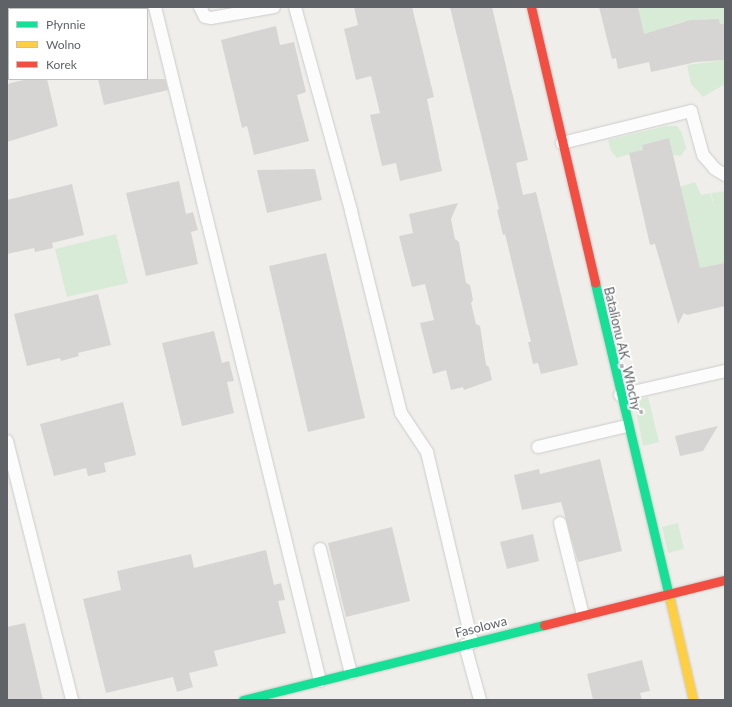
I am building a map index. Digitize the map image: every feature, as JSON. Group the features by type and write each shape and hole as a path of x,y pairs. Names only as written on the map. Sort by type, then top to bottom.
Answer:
{"street":[{"name":"Batalionu AK „Włochy”","path":"531,7 627,426 693,700"},
{"name":"Fasolowa","path":"251,699 725,580"}],"lane":[{"path":"155,7 320,681"},
{"path":"200,7 205,17 211,18 274,7"},
{"path":"295,7 351,211 401,413 427,452 480,700"},
{"path":"562,143 691,111 703,155 715,169 725,175"},
{"path":"620,395 725,371"},
{"path":"538,447 627,426"},
{"path":"7,441 72,700"},
{"path":"560,523 583,615"},
{"path":"320,550 351,673"}],"green space":[{"path":"638,7 725,7 725,24 720,24 719,19 690,20 668,26 669,31 655,34 653,29 653,35 643,37"},
{"path":"725,60 725,84 703,97 691,84 687,65"},
{"path":"666,126 677,126 682,133 686,148 681,156 673,155 669,138 642,145 643,150 617,158 611,151 608,140"},
{"path":"695,182 701,195 710,193 716,212 711,193 725,191 725,269 710,274 699,267 680,187"},
{"path":"116,234 128,283 67,297 55,249"},
{"path":"648,397 659,442 643,446 635,406 642,399"},
{"path":"678,523 684,549 668,553 662,527"}],"building":[{"path":"354,7 412,7 434,97 427,99 442,171 400,181 396,163 382,166 370,115 380,113 371,76 356,80 344,29 358,25"},
{"path":"450,7 492,7 528,160 516,163 523,195 536,192 578,365 541,374 538,363 533,364 528,342 531,342 505,234 503,235 497,210 499,209"},
{"path":"599,7 638,7 644,34 690,20 719,19 720,24 725,24 725,60 696,62 651,72 649,62 618,69 616,58 612,59"},
{"path":"276,26 280,45 294,42 306,92 297,95 309,141 254,155 247,126 242,128 221,40"},
{"path":"165,79 168,90 104,105 98,80"},
{"path":"24,80 47,80 58,126 7,142 7,84"},
{"path":"669,138 700,268 725,263 725,306 687,315 684,313 678,324 655,244 650,245 629,153 643,150 642,145"},
{"path":"315,169 322,200 267,213 257,170"},
{"path":"179,181 186,214 193,212 198,230 191,232 198,264 146,276 126,193"},
{"path":"72,184 84,235 52,243 53,248 35,252 34,248 7,254 7,200"},
{"path":"458,203 451,219 455,239 459,242 466,283 470,285 473,300 471,303 476,324 480,326 486,365 489,367 492,380 464,390 463,387 451,390 446,370 433,374 420,323 434,320 425,284 412,287 399,236 413,233 409,214"},
{"path":"326,253 365,418 308,432 269,266"},
{"path":"98,294 111,345 78,353 79,356 61,361 60,358 27,366 14,314"},
{"path":"214,331 222,363 229,361 234,381 227,382 234,413 182,426 162,343"},
{"path":"123,402 136,455 104,463 106,472 88,476 86,468 54,476 40,424"},
{"path":"718,426 703,451 680,456 675,436"},
{"path":"600,459 622,551 578,562 561,502 522,510 514,475 539,469 540,474"},
{"path":"392,527 410,601 346,617 328,543"},
{"path":"533,534 539,561 507,569 500,542"},
{"path":"266,550 274,585 281,583 285,600 278,601 286,633 214,651 218,666 189,673 193,687 177,692 173,677 106,693 83,599 121,590 117,571 191,554 194,568"},
{"path":"25,623 43,700 7,700 7,627"},
{"path":"642,660 650,691 640,693 642,700 593,700 587,674"}],"traffic: fast":[{"path":"595,283 670,600"},
{"path":"243,700 544,625"}],"traffic: slow":[{"path":"670,600 693,700"}],"traffic: jam":[{"path":"531,7 595,283"},
{"path":"544,625 725,580"}]}
